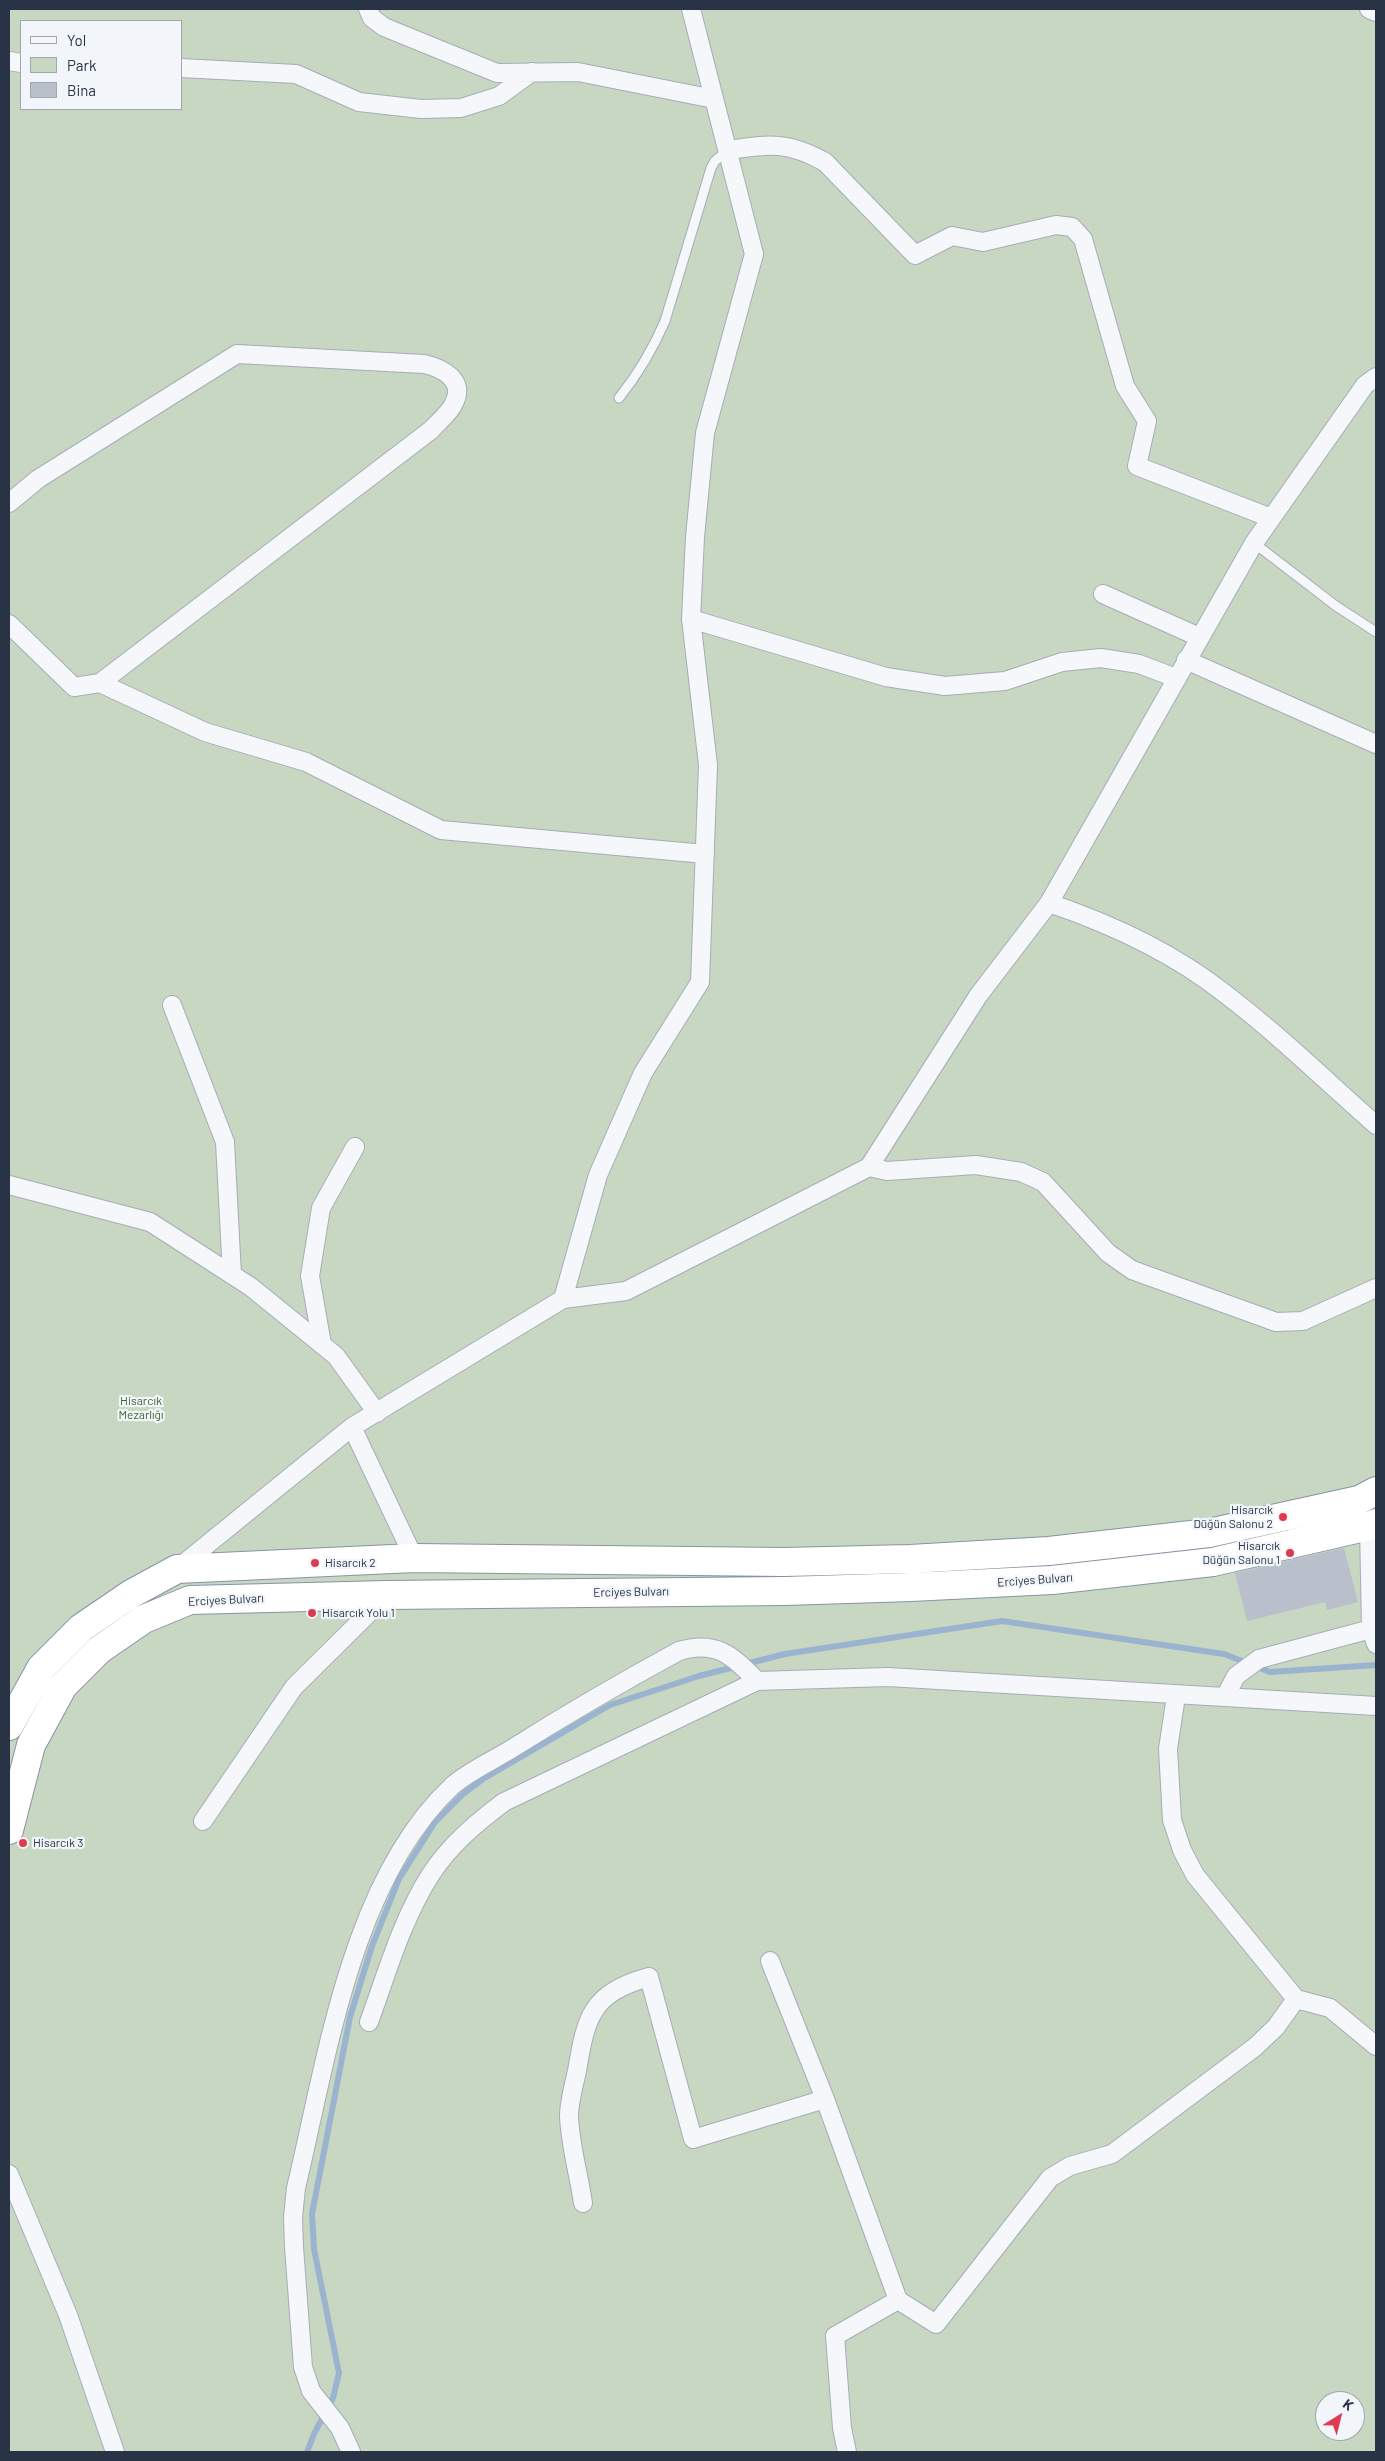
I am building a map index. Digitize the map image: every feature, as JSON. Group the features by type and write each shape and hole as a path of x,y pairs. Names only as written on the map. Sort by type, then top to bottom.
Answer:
{"highway":[{"path":"9,1726 41,1668 81,1628 131,1594 178,1569 414,1558 784,1562 910,1559 1049,1551 1208,1534 1359,1500 1376,1491"},
{"name":"Erciyes Bulvarı","path":"9,1830 31,1744 63,1686 99,1650 144,1619 190,1600 387,1595 814,1590 1052,1580 1213,1562 1373,1525"}],"street":[{"path":"368,9 372,18 384,27 497,72 578,72 714,99"},
{"path":"564,1299 598,1175 643,1073 700,982 708,765 691,619 695,537 705,433 754,254 691,9"},
{"path":"1369,9 1376,12"},
{"path":"182,68 296,74 359,102 420,109 461,108 499,96 532,72"},
{"path":"728,150 773,144 808,153 825,162 915,255 952,236 983,242 1056,224 1072,227 1083,239 1125,386 1147,421 1137,466 1271,518"},
{"path":"9,503 38,479 237,354 424,364 440,368 453,379 457,393 454,404 431,430 100,683 74,687 9,624"},
{"path":"178,1569 352,1427 564,1299 626,1291 869,1166 978,996 1049,903 1254,542 1373,385"},
{"path":"1103,594 1199,637"},
{"path":"691,619 886,677 945,686 1005,681 1062,662 1101,658 1139,664 1176,678"},
{"path":"1186,660 1376,744"},
{"path":"100,683 205,732 306,762 441,830 705,854"},
{"path":"1049,903 1096,919 1136,938 1224,992 1376,1124"},
{"path":"172,1005 225,1142 232,1275"},
{"path":"322,1344 310,1276 316,1237 321,1208 355,1147"},
{"path":"869,1166 887,1171 976,1165 1021,1172 1043,1182 1108,1253 1132,1270 1276,1322 1304,1321 1376,1288"},
{"path":"9,1185 150,1222 251,1287 322,1344 336,1356 377,1412"},
{"path":"352,1427 414,1558"},
{"path":"1225,1697 1236,1676 1259,1659 1374,1636 1373,1525"},
{"path":"202,1820 294,1687 387,1595"},
{"path":"351,2452 340,2428 320,2405 311,2391 303,2366 293,2217 296,2188 342,1994 358,1944 379,1892 425,1815 454,1785 594,1697 679,1651 693,1647 708,1647 723,1651 734,1658 753,1677"},
{"path":"369,2022 414,1904 436,1867 452,1846 476,1822 504,1802 753,1677 888,1677 1176,1696 1376,1706"},
{"path":"1176,1696 1168,1749 1172,1820 1182,1850 1195,1875 1296,2000 1330,2008 1376,2046"},
{"path":"770,1960 825,2099 898,2300 936,2324 1050,2178 1070,2166 1112,2154 1255,2047 1276,2027 1296,2000"},
{"path":"583,2203 569,2115 584,2028 594,2009 609,1993 628,1983 649,1977 693,2140 825,2099"},
{"path":"9,2174 68,2315 116,2452"},
{"path":"847,2452 842,2428 835,2336 898,2300"}],"lane":[{"path":"619,398 645,363 656,342 665,321 711,168 715,161 728,150"},
{"path":"1254,542 1336,606 1376,632"}],"green space":[{"name":"Hisarcık Mezarlığı","path":"9,9 1376,9 1376,2452 9,2452"}],"building":[{"path":"1344,1548 1358,1602 1327,1610 1325,1602 1247,1621 1235,1573"}],"waterway":[{"path":"307,2452 314,2434 333,2398 339,2373 314,2249 312,2214 350,2017 372,1946 399,1879 435,1822 463,1794 483,1779 610,1705 699,1676 785,1654 1002,1621 1224,1654 1270,1672 1376,1665"}],"place":[{"name":"Hisarcık Düğün Salonu 2","path":"1283,1517"},
{"name":"Hisarcık Düğün Salonu 1","path":"1290,1553"},
{"name":"Hisarcık 2","path":"315,1563"},
{"name":"Hisarcık Yolu 1","path":"312,1613"},
{"name":"Hisarcık 3","path":"23,1843"}]}
